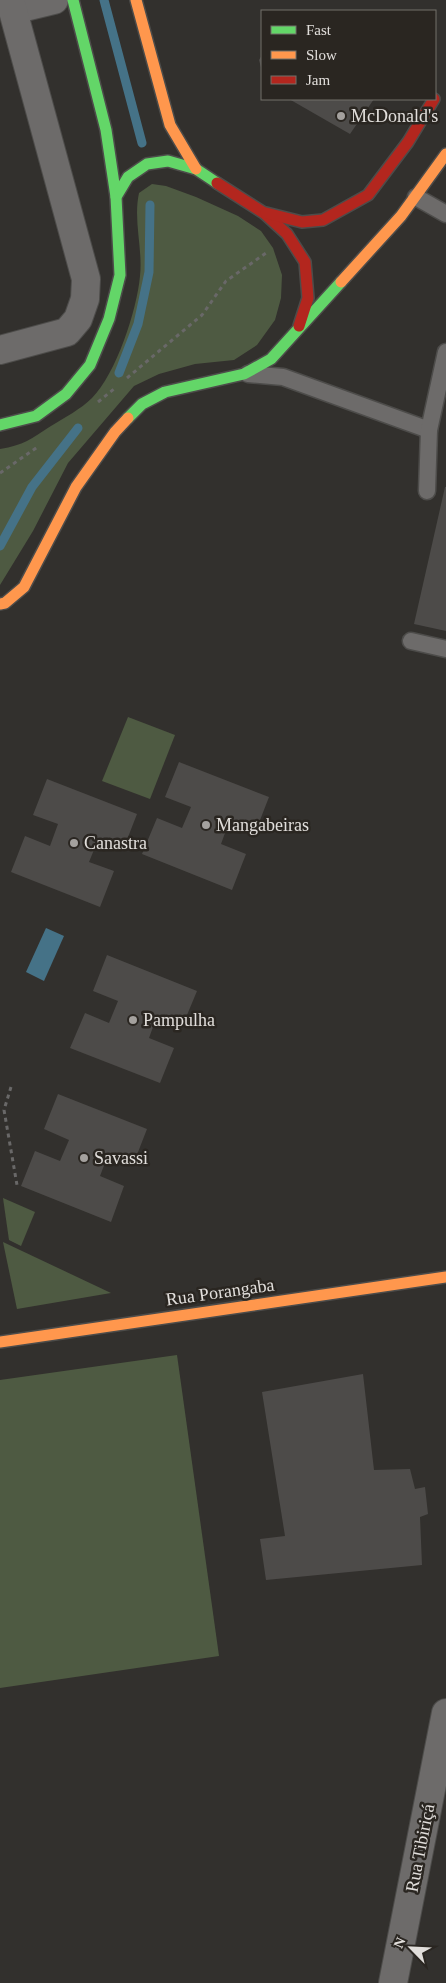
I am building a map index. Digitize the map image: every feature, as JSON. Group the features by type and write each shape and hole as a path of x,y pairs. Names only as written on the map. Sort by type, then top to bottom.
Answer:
{"main road":[{"path":"0,425 36,416 66,394 90,365 109,319 120,275 116,197 106,130 73,0"},
{"path":"136,0 170,125 196,169"},
{"path":"264,213 302,222 322,220 368,194 408,142 433,100"},
{"path":"0,617 3,604 24,587 76,487 115,432 142,404 165,392 244,374 270,359 372,250 416,197 446,154"},
{"path":"116,197 128,177 147,164 168,160 196,169 264,213 287,234 305,262 308,298 298,330"},
{"name":"Rua Porangaba","path":"0,1342 446,1277"}],"street":[{"path":"0,350 67,332 78,319 85,299 86,280 12,5 54,0"},
{"name":"Rua Tibiriçá","path":"393,1983 446,1713"}],"lane":[{"path":"416,197 446,214"},
{"path":"427,491 429,430 446,352"},
{"path":"244,374 283,376 429,430"},
{"path":"411,641 446,648"}],"path":[{"path":"97,403 202,315 226,281 273,248"},
{"path":"0,473 43,443"},
{"path":"11,1087 4,1110 17,1185"}],"green space":[{"path":"152,184 166,186 196,197 238,216 261,231 273,248 282,275 281,298 275,320 257,345 234,360 195,364 159,374 134,386 68,463 33,531 0,585 0,449 27,441 78,410 92,398 109,374 124,341 138,290 141,266 137,224 139,193"},
{"path":"128,717 175,735 150,799 102,781"},
{"path":"3,1198 35,1212 21,1246 9,1240"},
{"path":"3,1242 111,1293 17,1309"},
{"path":"177,1355 219,1656 0,1688 0,1380"}],"water":[{"path":"46,928 64,936 44,981 26,972"}],"building":[{"name":"McDonald's","path":"291,100 373,100 350,134"},
{"path":"446,487 446,631 414,624"},
{"name":"Mangabeiras","path":"179,762 269,797 255,833 229,822 221,844 246,854 232,890 142,854 157,818 182,828 191,807 165,797"},
{"name":"Canastra","path":"47,779 137,814 123,850 98,840 89,862 114,871 100,907 11,872 25,836 50,846 58,824 33,815"},
{"name":"Pampulha","path":"107,955 197,991 182,1027 157,1016 149,1038 174,1048 160,1083 70,1048 85,1013 109,1023 118,1001 93,991"},
{"name":"Savassi","path":"58,1094 147,1129 133,1165 108,1155 100,1176 124,1186 111,1222 21,1186 35,1151 60,1161 69,1140 44,1129"},
{"path":"363,1374 374,1470 410,1469 415,1489 425,1487 428,1514 420,1517 422,1565 266,1580 260,1539 285,1536 262,1392"}],"waterway":[{"path":"104,0 142,143"},
{"path":"119,373 138,324 149,272 150,205"},
{"path":"0,546 32,487 78,428"}],"traffic: fast":[{"path":"73,0 106,130 116,197"},
{"path":"0,425 36,416 66,394 90,365 109,319 120,275 116,197 128,177 147,164 168,161 196,169 217,183"},
{"path":"128,418 142,404 165,392 244,374 271,359 341,282"}],"traffic: slow":[{"path":"136,0 170,125 196,169"},
{"path":"341,282 401,216 446,154"},
{"path":"0,604 5,603 24,587 76,487 115,432 128,418"},
{"path":"0,1342 446,1277"}],"traffic: jam":[{"path":"266,213 302,222 323,220 368,195 408,142 433,100"},
{"path":"217,183 264,213 287,234 305,262 308,298 299,326"}],"place":[{"name":"McDonald's","path":"341,116"},
{"name":"Mangabeiras","path":"206,825"},
{"name":"Canastra","path":"74,843"},
{"name":"Pampulha","path":"133,1020"},
{"name":"Savassi","path":"84,1158"}]}
